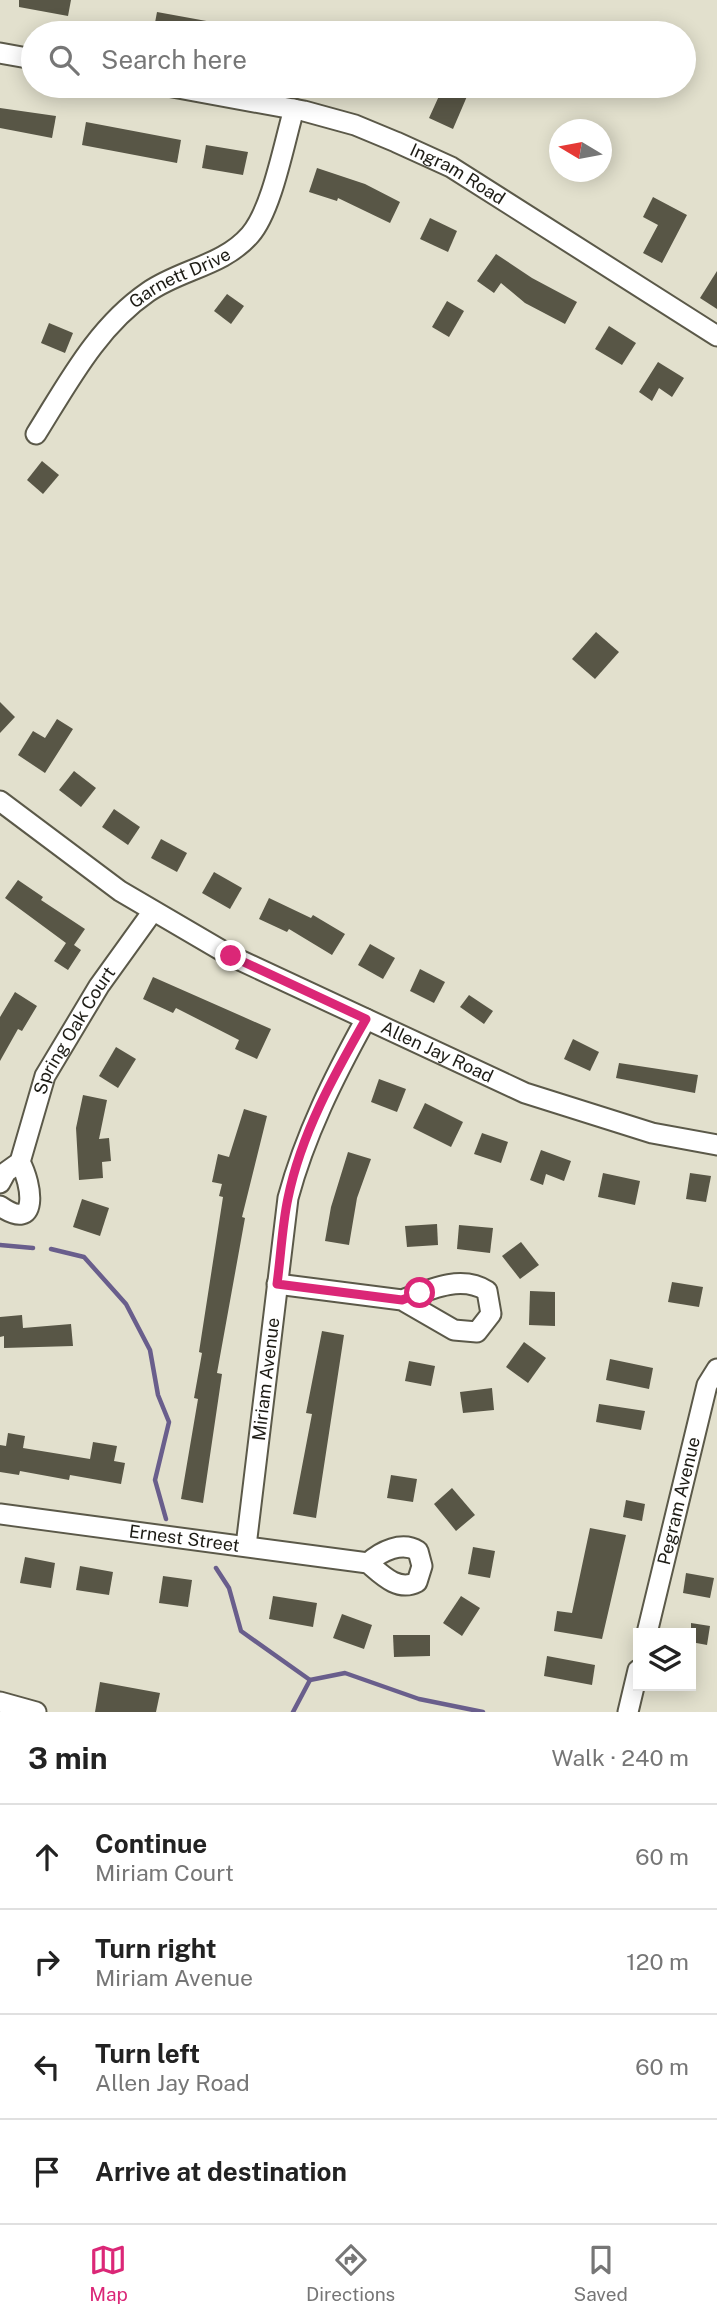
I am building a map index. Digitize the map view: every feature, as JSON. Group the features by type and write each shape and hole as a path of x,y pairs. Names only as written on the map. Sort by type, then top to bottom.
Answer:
{"street":[{"path":"0,53 21,57"},
{"name":"Ingram Road","path":"234,98 295,109 355,125 451,167 717,336"},
{"name":"Garnett Drive","path":"36,434 94,344 123,312 158,285 224,257 251,234 267,204 295,109"},
{"name":"Allen Jay Road","path":"0,801 120,891 231,956 525,1093 652,1133 717,1145"},
{"name":"Spring Oak Court","path":"0,1183 6,1172 20,1162 45,1076 99,986 153,911"},
{"name":"Miriam Avenue","path":"246,1546 288,1198 298,1163 340,1065 366,1019"},
{"path":"0,1206 14,1213 23,1212 30,1206 33,1196 30,1179 20,1162"},
{"path":"277,1284 402,1300"},
{"name":"Pegram Avenue","path":"648,1628 707,1385 717,1369"},
{"name":"Ernest Street","path":"0,1514 368,1563"},
{"path":"628,1712 633,1691"},
{"path":"0,1702 36,1712"}],"building":[{"path":"19,0 71,0 68,16 19,7"},
{"path":"157,12 206,21 155,21"},
{"path":"438,98 466,98 453,129 429,118"},
{"path":"0,108 56,116 52,138 0,128"},
{"path":"86,122 181,140 177,163 82,145"},
{"path":"206,145 248,152 243,175 202,168"},
{"path":"317,168 365,184 400,202 390,223 338,198 337,201 309,192"},
{"path":"653,197 687,215 662,263 643,253 658,225 643,217"},
{"path":"430,218 457,231 448,252 420,239"},
{"path":"496,254 532,278 577,302 565,324 525,303 501,283 494,293 477,281"},
{"path":"717,271 717,309 700,298"},
{"path":"227,294 244,306 231,324 214,311"},
{"path":"447,301 464,311 449,337 432,327"},
{"path":"49,323 73,333 65,353 41,343"},
{"path":"609,326 636,343 622,365 595,349"},
{"path":"658,362 684,378 672,397 659,388 652,401 639,392"},
{"path":"42,461 59,475 43,494 27,480"},
{"path":"596,632 619,652 595,679 572,659"},
{"path":"0,702 15,717 0,733"},
{"path":"57,719 73,729 45,773 18,755 33,731 45,738"},
{"path":"74,771 96,788 81,807 59,790"},
{"path":"114,809 140,827 128,845 102,827"},
{"path":"161,839 187,853 177,872 151,858"},
{"path":"214,872 242,888 230,909 202,893"},
{"path":"18,880 43,897 41,900 85,929 74,945 81,950 68,970 54,961 66,943 5,898"},
{"path":"269,898 311,918 313,915 345,934 332,955 289,929 287,932 259,919"},
{"path":"370,944 395,958 383,979 358,965"},
{"path":"420,969 445,982 434,1003 410,991"},
{"path":"153,977 271,1029 257,1059 235,1049 239,1040 176,1008 173,1013 143,999"},
{"path":"15,992 37,1006 22,1031 18,1029 0,1061 0,1017"},
{"path":"469,995 493,1011 484,1024 460,1007"},
{"path":"573,1039 599,1052 590,1071 564,1059"},
{"path":"116,1047 136,1059 118,1088 99,1076"},
{"path":"619,1063 698,1075 695,1093 616,1078"},
{"path":"379,1079 406,1089 397,1112 371,1102"},
{"path":"83,1095 107,1100 99,1139 109,1138 111,1161 102,1162 103,1178 79,1180 76,1128"},
{"path":"425,1103 463,1122 451,1147 413,1128"},
{"path":"244,1109 267,1116 242,1217 245,1218 217,1373 222,1374 203,1503 181,1499 198,1399 194,1398 202,1353 199,1352 223,1197 219,1196 222,1184 212,1182 218,1154 229,1157"},
{"path":"482,1133 508,1142 501,1163 474,1154"},
{"path":"541,1150 571,1161 564,1181 546,1174 543,1185 530,1180"},
{"path":"348,1152 371,1159 357,1198 349,1245 325,1241 331,1207"},
{"path":"603,1173 640,1181 635,1205 598,1197"},
{"path":"690,1173 711,1176 706,1202 686,1199"},
{"path":"82,1199 109,1208 100,1236 73,1227"},
{"path":"437,1224 438,1245 407,1247 405,1226"},
{"path":"459,1225 493,1228 490,1253 457,1249"},
{"path":"521,1242 539,1265 520,1279 502,1256"},
{"path":"672,1282 703,1287 699,1307 668,1302"},
{"path":"530,1291 555,1292 555,1326 529,1325"},
{"path":"22,1315 23,1328 71,1324 73,1346 4,1348 4,1336 0,1337 0,1317"},
{"path":"322,1331 344,1335 316,1518 293,1514 312,1414 306,1413"},
{"path":"524,1342 546,1358 528,1383 506,1367"},
{"path":"610,1359 653,1368 649,1389 606,1380"},
{"path":"409,1361 435,1366 431,1386 405,1381"},
{"path":"492,1388 494,1410 463,1413 460,1392"},
{"path":"599,1404 645,1411 641,1430 596,1422"},
{"path":"8,1433 25,1436 23,1448 90,1459 93,1442 117,1446 114,1461 125,1463 121,1484 70,1475 69,1480 20,1471 19,1475 0,1472 0,1445 6,1446"},
{"path":"391,1475 417,1479 413,1502 387,1498"},
{"path":"452,1488 475,1515 456,1531 434,1504"},
{"path":"626,1500 645,1504 642,1521 623,1517"},
{"path":"590,1528 626,1535 602,1639 554,1631 557,1611 572,1613"},
{"path":"473,1547 495,1551 490,1578 468,1574"},
{"path":"25,1557 55,1563 51,1588 20,1583"},
{"path":"80,1566 113,1572 109,1595 76,1590"},
{"path":"686,1573 714,1578 710,1598 683,1593"},
{"path":"163,1576 192,1580 188,1607 159,1603"},
{"path":"273,1596 317,1603 313,1627 269,1619"},
{"path":"461,1596 480,1608 462,1636 443,1623"},
{"path":"342,1614 372,1625 364,1649 333,1638"},
{"path":"691,1623 710,1626 707,1645 696,1643 696,1628 691,1628"},
{"path":"393,1635 430,1635 430,1656 394,1657"},
{"path":"547,1656 595,1665 592,1685 544,1676"},
{"path":"100,1682 160,1693 156,1712 95,1712"}],"waterway":[{"path":"0,1245 33,1248"},
{"path":"51,1249 84,1257 126,1304 150,1350 158,1395 169,1422 155,1480 166,1519"},
{"path":"216,1568 229,1588 241,1631 310,1680 293,1712"},
{"path":"310,1680 345,1673 419,1699 483,1712"}],"route":[{"path":"231,956 366,1019 340,1065 298,1163 288,1198 277,1284 402,1300 420,1293"}]}
